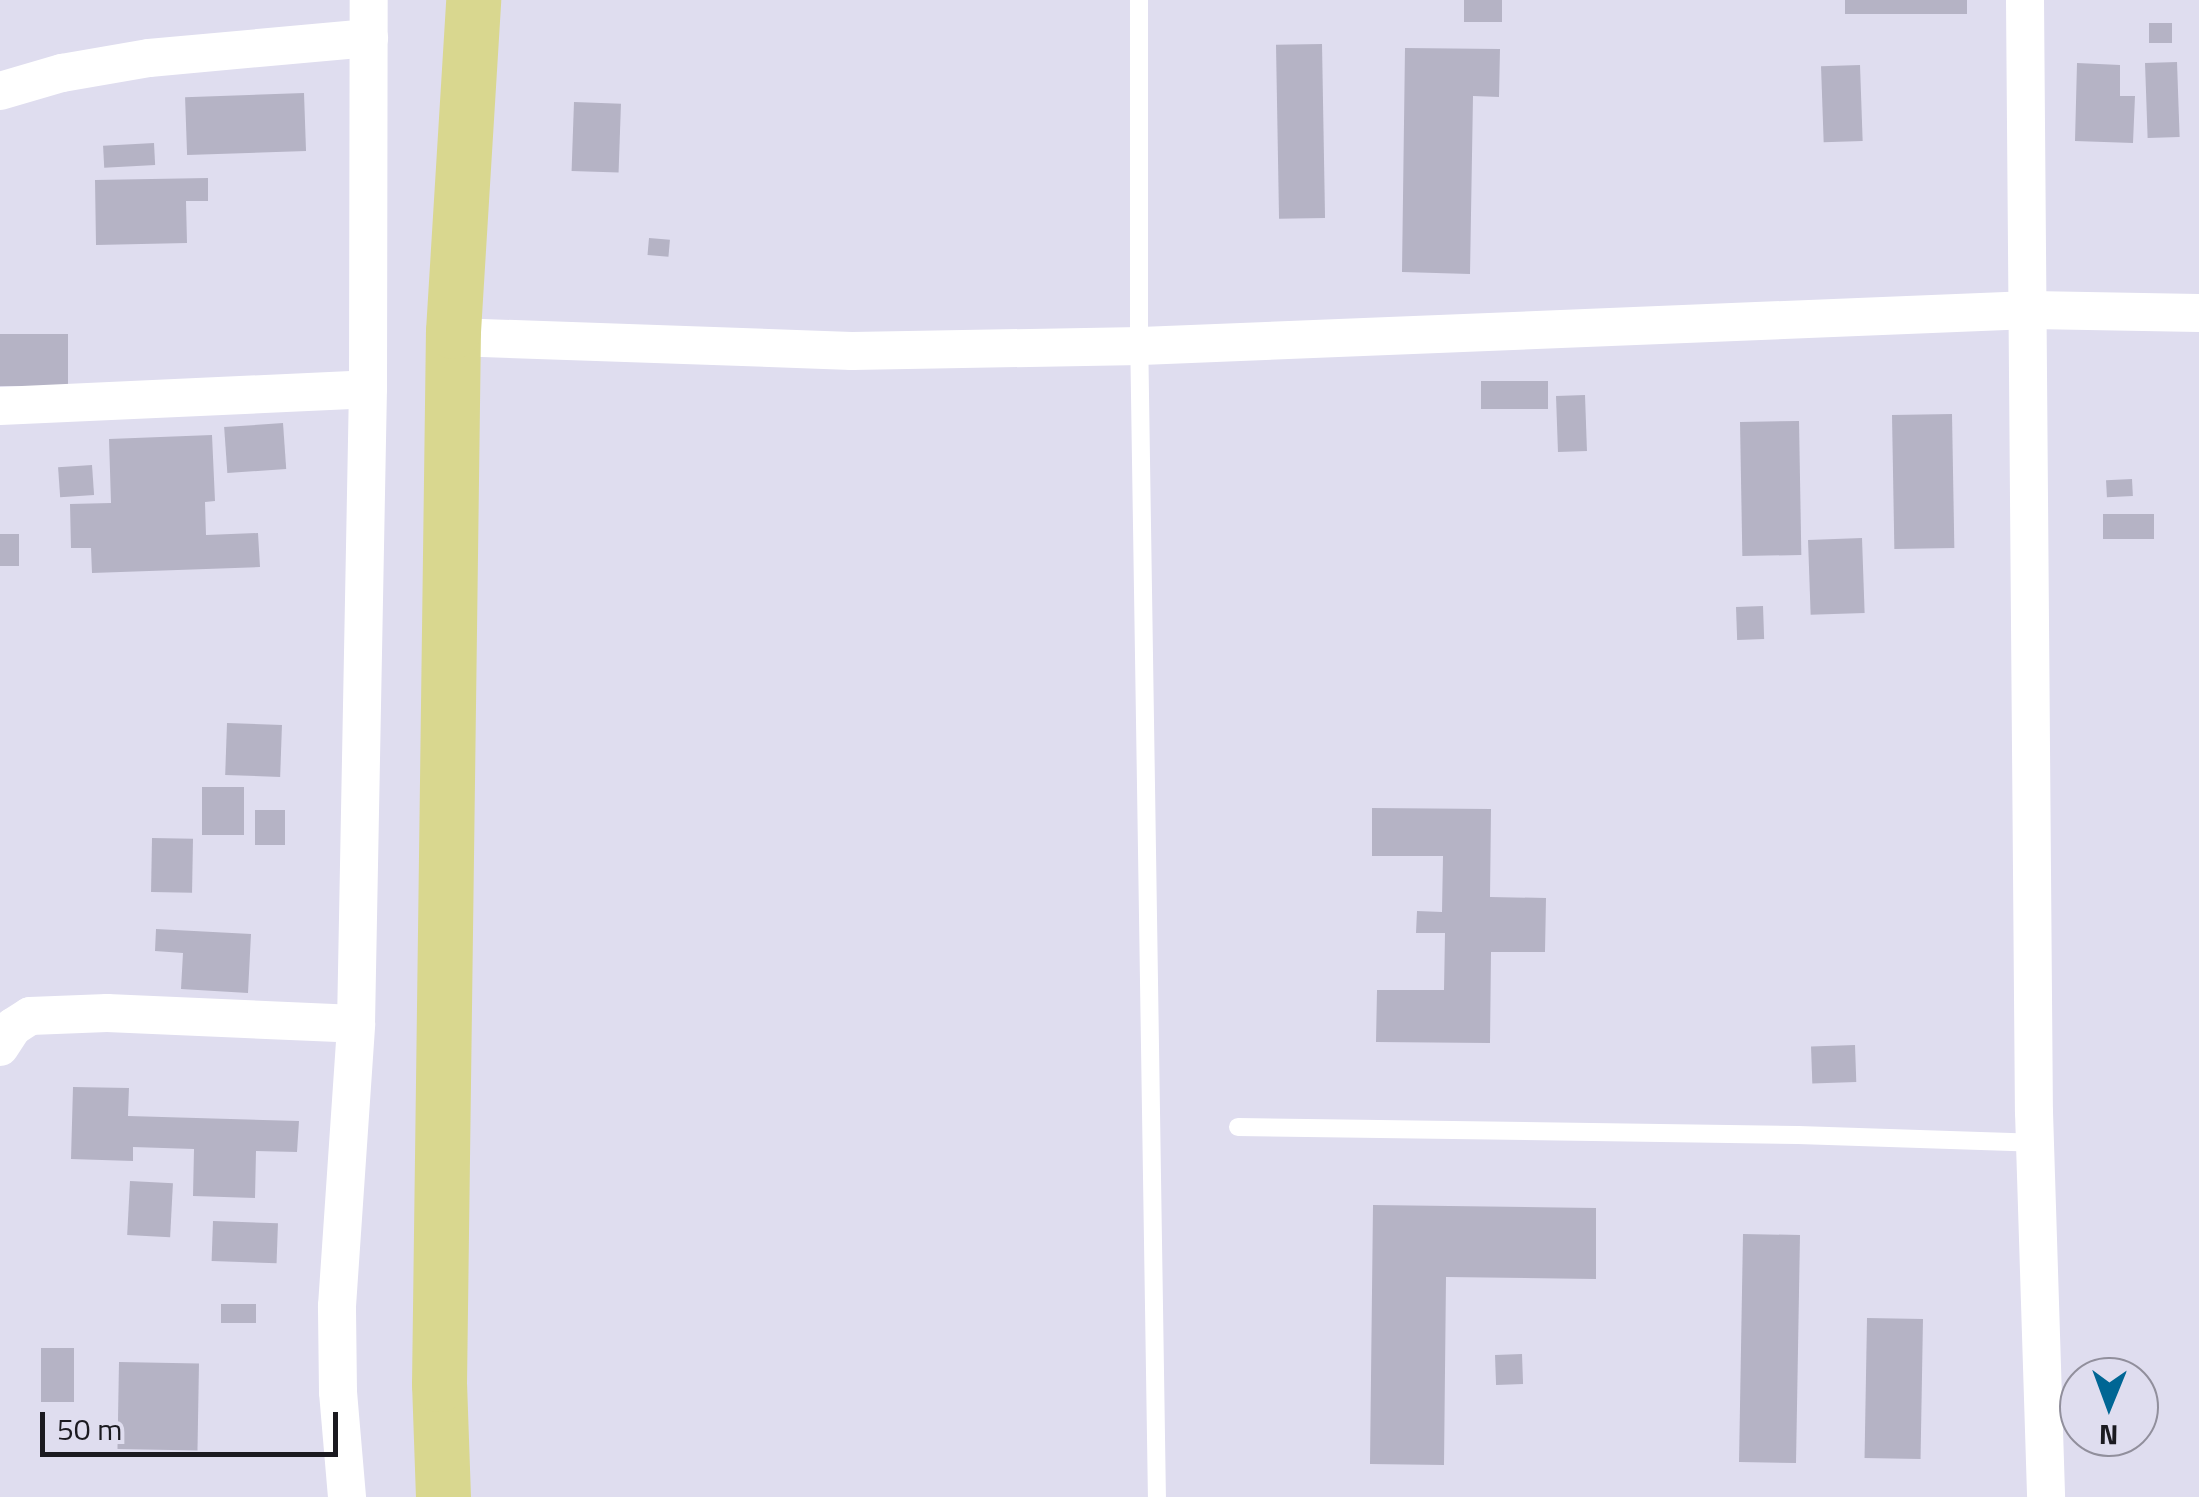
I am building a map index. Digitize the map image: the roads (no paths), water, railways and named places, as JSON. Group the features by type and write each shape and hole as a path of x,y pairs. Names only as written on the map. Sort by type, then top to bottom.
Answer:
{"main road":[{"path":"443,1497 438,1384 454,336 473,0"}],"street":[{"path":"347,1497 337,1306 356,1024 368,389 369,0"},
{"path":"2025,0 2035,1143 2046,1497"},
{"path":"0,91 62,73 149,58 369,38"},
{"path":"454,336 852,351 1141,346 2030,310 2199,313"},
{"path":"0,406 368,389"},
{"path":"0,1048 13,1027 30,1016 107,1013 356,1024"}],"lane":[{"path":"1139,0 1157,1497"},
{"path":"1238,1128 1798,1134 2035,1143"}]}
